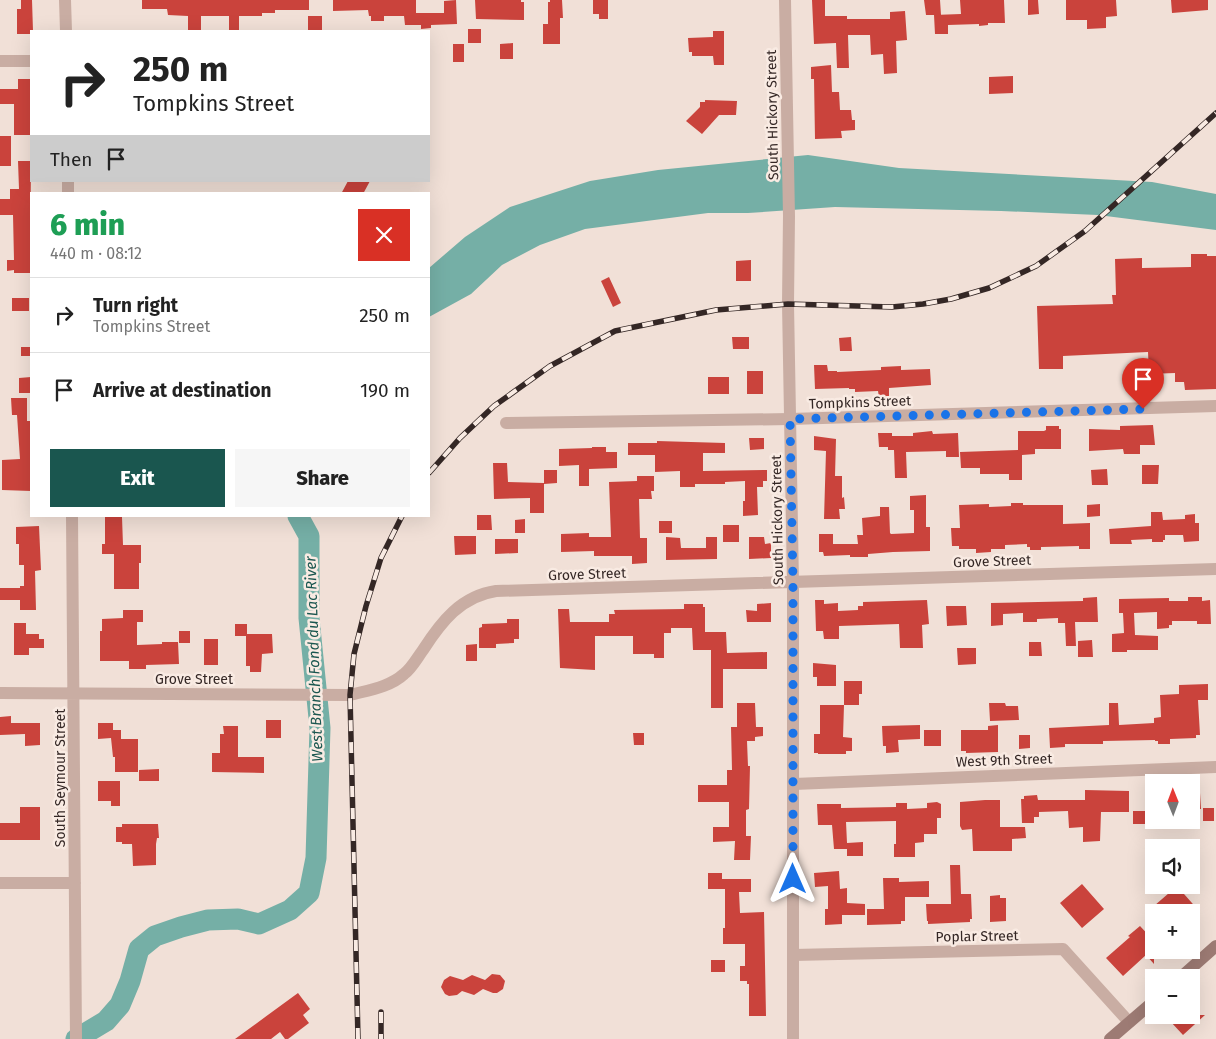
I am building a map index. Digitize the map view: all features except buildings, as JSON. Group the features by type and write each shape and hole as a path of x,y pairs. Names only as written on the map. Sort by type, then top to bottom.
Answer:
{"main road":[{"path":"1190,969 1216,946"},
{"path":"1110,1039 1145,1009"}],"street":[{"path":"66,0 66,30"},
{"name":"South Hickory Street","path":"785,0 793,583 793,1039"},
{"path":"0,61 30,62"},
{"name":"Tompkins Street","path":"506,423 790,419 1216,406"},
{"name":"South Seymour Street","path":"72,517 75,693 76,1036"},
{"name":"Grove Street","path":"0,693 350,695 367,691 398,679 410,669 444,619 465,602 485,593 1216,569"},
{"name":"West 9th Street","path":"794,784 1216,767"},
{"path":"0,883 75,883"},
{"name":"Poplar Street","path":"793,955 1063,949 1130,1022"}],"water":[{"path":"808,155 899,168 1152,182 1216,194 1216,230 1098,215 1001,211 835,207 748,213 708,213 585,229 540,245 502,265 471,294 430,316 430,267 465,237 510,207 590,181 658,170"}],"waterway":[{"name":"West Branch Fond du Lac River","path":"76,1039 106,1021 120,1005 130,981 139,949 155,936 208,920 238,919 259,924 290,910 309,893 316,858 320,728 309,618 309,536 299,517"}],"railway":[{"path":"430,472 460,438 494,406 550,366 615,331 716,310 788,304 892,307 951,299 989,288 1036,266 1085,231 1216,113"},
{"path":"358,1039 350,695 354,654 366,606 381,558 402,517"},
{"path":"381,1012 381,1039"}],"route":[{"path":"793,879 793,583 790,419 1143,409"}]}
